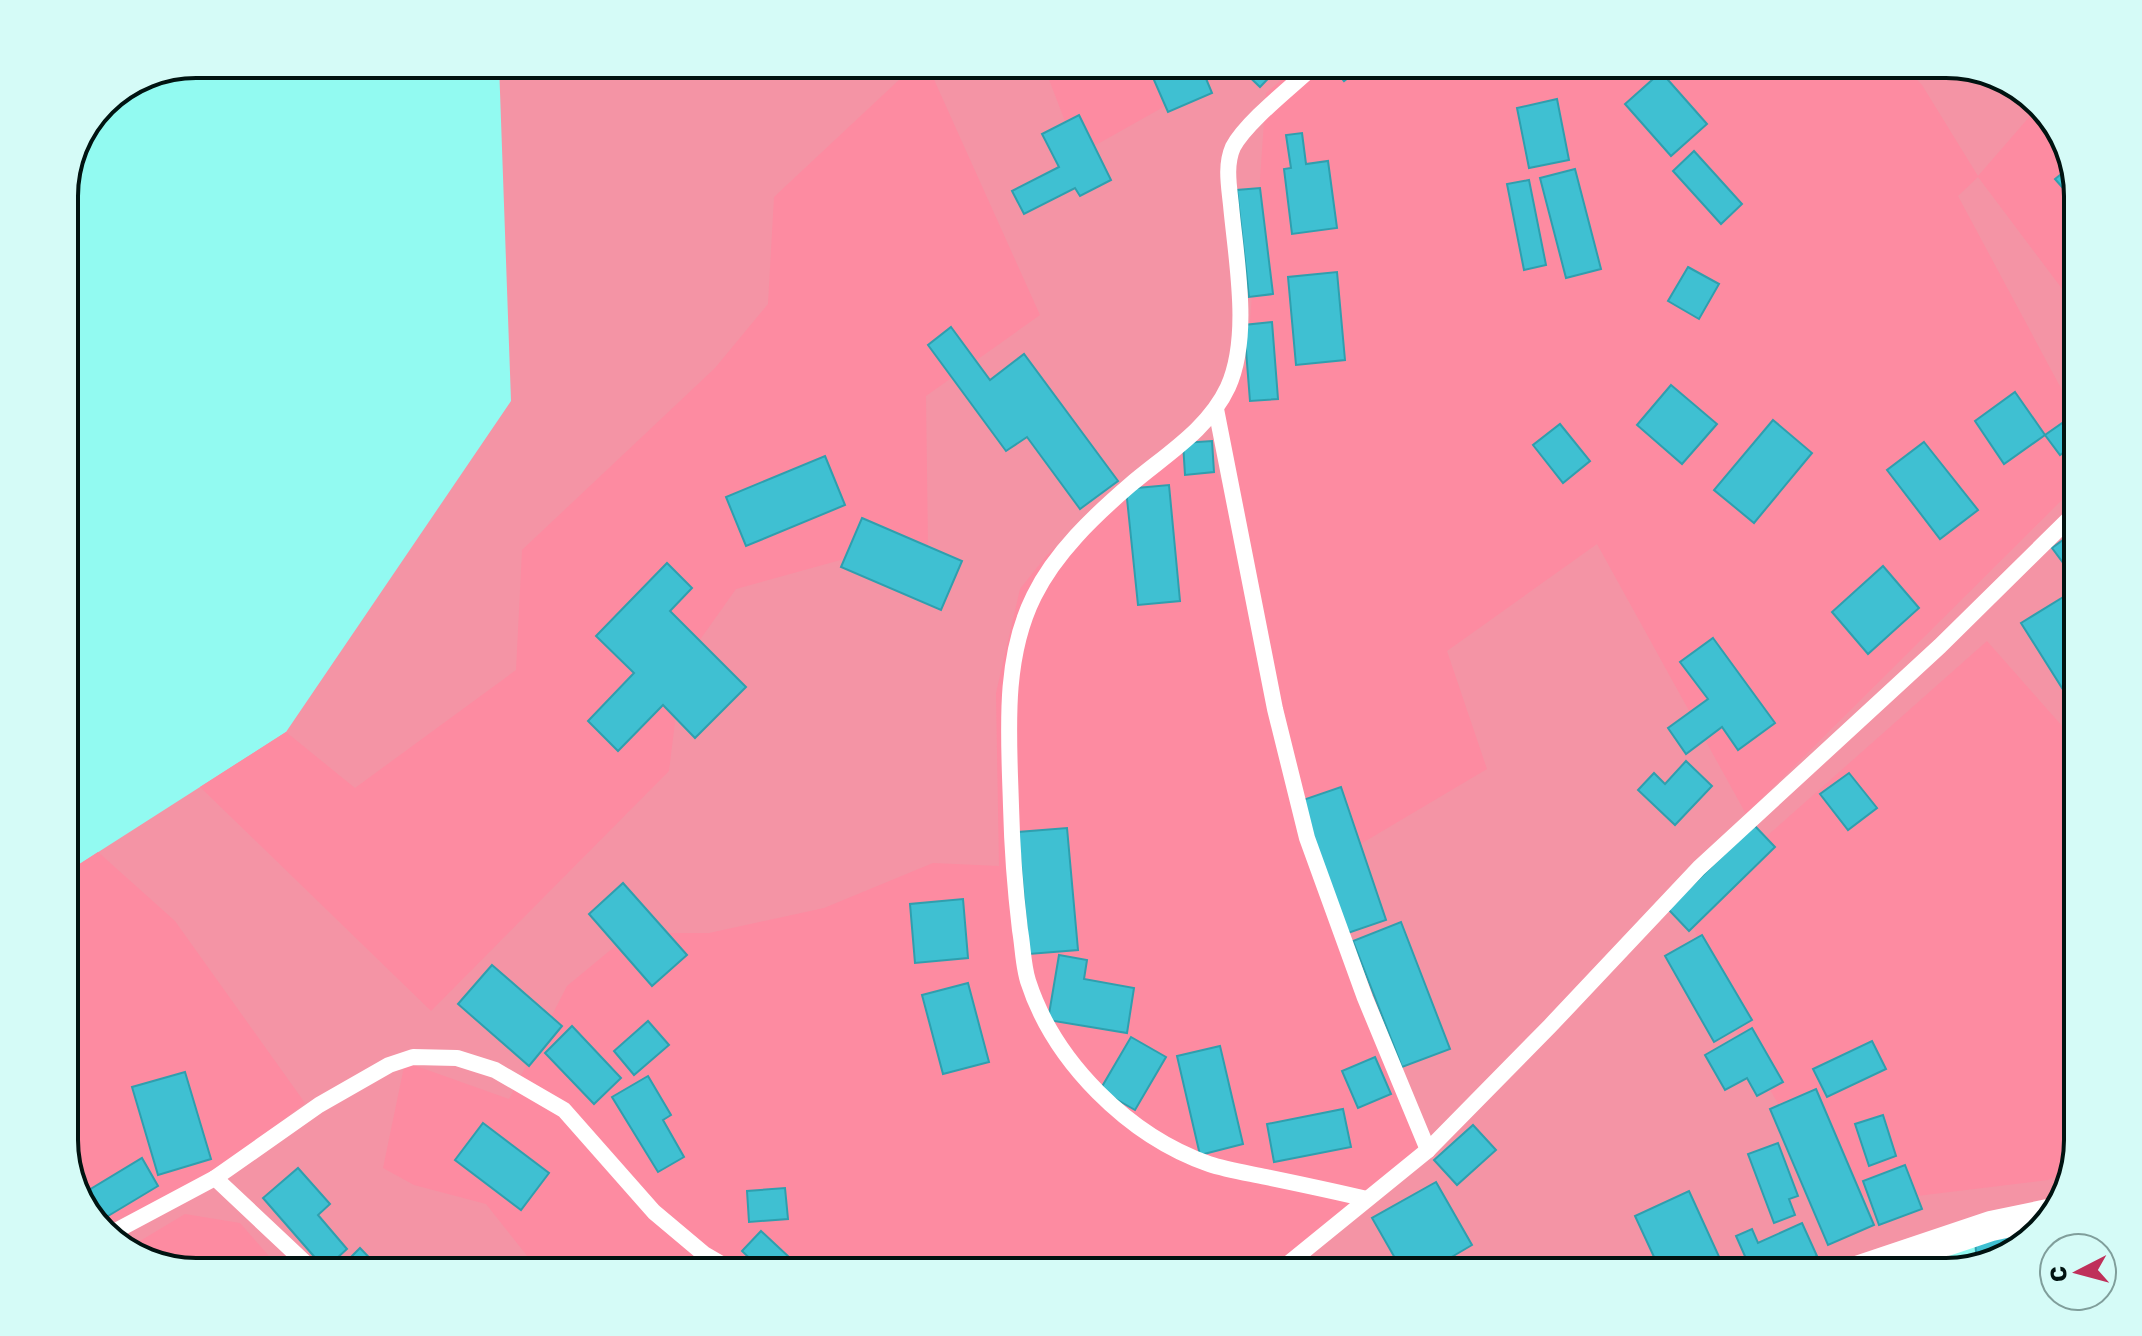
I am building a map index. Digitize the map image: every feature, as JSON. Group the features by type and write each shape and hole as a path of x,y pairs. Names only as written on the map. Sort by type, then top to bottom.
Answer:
{"street":[{"path":"1896,1258 1991,1226 2035,1217"}],"lane":[{"path":"1301,78 1240,136 1229,158 1239,303 1238,356 1227,389 1200,428 1125,489 1067,547 1052,565 1033,598 1018,647 1009,710 1012,865 1027,977 1039,1009 1057,1042 1098,1092 1151,1136 1176,1151 1212,1165 1367,1199"},
{"path":"1216,409 1275,709 1307,838 1365,998 1428,1150"},
{"path":"1295,1258 1428,1150 1699,868 1940,646 2064,524"},
{"path":"119,1229 215,1178 319,1105 389,1065 428,1056 457,1058 495,1070 545,1096 564,1110 654,1212 711,1258"},
{"path":"215,1178 300,1258"}],"shaded area":[{"path":"499,78 1946,78 1977,82 2005,94 2024,107 2044,130 2058,158 2064,188 2064,1140 2060,1171 2048,1199 2042,1208 1903,1246 1873,1258 196,1258 165,1254 137,1242 124,1234 98,1206 80,1163 78,865 286,732 511,401"},
{"path":"901,78 933,78 1040,315 926,396 928,547 884,548 736,589 682,665 669,771 431,1011 200,787 286,732 355,788 516,670 522,550 715,368 768,304 774,197"},
{"path":"1048,78 1215,78 1078,155"},
{"path":"1284,78 1915,78 1978,176 2031,114 2052,144 2062,173 2064,291 1978,177 1958,196 2064,394 2064,498 1746,814 1597,544 1447,651 1487,769 1337,858 1303,841 1423,1143 1294,1258 529,1258 486,1204 414,1185 383,1168 405,1062 509,1099 567,986 631,933 709,933 824,908 933,863 999,866 996,693 1020,589 1047,555 1192,430 1225,487 1222,386 1247,366 1266,93"},
{"path":"1987,641 2064,728 2064,1140 2058,1175 2048,1180 1884,1200 1828,1190 1717,998 1687,907"},
{"path":"98,852 175,921 305,1103 203,1181 112,1222 90,1192 78,1148 78,865"},
{"path":"185,1214 240,1223 271,1258 181,1257 138,1242"}],"building":[{"path":"1153,78 1206,78 1212,93 1168,112"},
{"path":"1251,78 1269,78 1260,87"},
{"path":"1654,78 1666,78 1707,124 1671,156 1625,104"},
{"path":"1557,99 1569,160 1529,168 1517,108"},
{"path":"1079,115 1111,180 1080,196 1075,188 1024,214 1012,191 1059,167 1042,134"},
{"path":"1302,133 1306,164 1328,161 1337,228 1292,234 1284,169 1291,168 1286,135"},
{"path":"1694,151 1742,204 1721,224 1673,171"},
{"path":"1575,169 1601,269 1566,278 1540,178"},
{"path":"2062,173 2064,189 2055,179"},
{"path":"1529,180 1546,265 1524,270 1507,184"},
{"path":"1260,188 1273,294 1249,297 1237,190"},
{"path":"1688,267 1719,284 1699,319 1668,301"},
{"path":"1337,272 1345,360 1296,365 1288,277"},
{"path":"1272,322 1278,399 1250,401 1244,325"},
{"path":"951,327 990,380 1024,354 1118,481 1080,509 1027,437 1006,451 928,345"},
{"path":"1671,385 1717,424 1682,464 1637,425"},
{"path":"2015,392 2045,435 2004,464 1975,421"},
{"path":"1773,420 1812,453 1754,523 1714,490"},
{"path":"2064,422 2064,452 2060,455 2045,435"},
{"path":"1560,424 1590,461 1563,483 1533,445"},
{"path":"1212,441 1214,472 1185,475 1183,443"},
{"path":"1924,442 1978,510 1940,539 1887,470"},
{"path":"825,456 845,505 746,546 726,497"},
{"path":"1169,485 1180,601 1138,605 1126,489"},
{"path":"862,518 962,561 941,610 841,567"},
{"path":"2064,539 2064,564 2052,548"},
{"path":"667,563 692,588 670,611 746,687 695,738 663,705 618,751 588,721 634,673 596,636"},
{"path":"1883,566 1919,608 1868,654 1832,612"},
{"path":"2064,597 2064,691 2021,623"},
{"path":"1713,638 1775,723 1738,750 1722,727 1686,754 1668,728 1708,699 1680,662"},
{"path":"1686,761 1712,786 1675,825 1638,790 1654,773 1665,784"},
{"path":"1849,773 1877,808 1848,830 1820,794"},
{"path":"1341,787 1386,920 1345,934 1300,801"},
{"path":"1754,825 1775,847 1689,931 1668,909"},
{"path":"1067,828 1078,950 1029,954 1018,832"},
{"path":"623,883 687,955 652,986 589,914"},
{"path":"963,899 968,958 915,963 910,904"},
{"path":"1401,922 1450,1049 1402,1067 1353,941"},
{"path":"1702,935 1752,1020 1714,1042 1665,956"},
{"path":"1059,955 1087,960 1084,979 1134,988 1127,1033 1048,1020"},
{"path":"492,965 562,1026 529,1066 458,1004"},
{"path":"968,983 989,1062 943,1074 922,995"},
{"path":"648,1021 669,1045 634,1075 614,1051"},
{"path":"572,1026 621,1078 594,1104 545,1053"},
{"path":"1752,1028 1783,1082 1757,1096 1747,1078 1725,1090 1705,1055"},
{"path":"1131,1037 1166,1057 1135,1110 1100,1090"},
{"path":"1872,1041 1886,1069 1827,1097 1813,1069"},
{"path":"1220,1046 1243,1144 1200,1155 1177,1056"},
{"path":"1375,1057 1391,1094 1358,1108 1342,1071"},
{"path":"185,1072 211,1159 158,1175 132,1087"},
{"path":"648,1076 671,1115 663,1120 684,1157 658,1172 612,1097"},
{"path":"1816,1089 1874,1225 1828,1245 1770,1109"},
{"path":"1343,1109 1351,1147 1274,1162 1267,1124"},
{"path":"1883,1115 1896,1156 1869,1166 1855,1124"},
{"path":"483,1123 549,1173 521,1210 455,1160"},
{"path":"1473,1125 1496,1150 1457,1185 1434,1160"},
{"path":"1778,1143 1798,1196 1789,1199 1795,1215 1774,1223 1748,1154"},
{"path":"142,1158 158,1186 107,1216 89,1190"},
{"path":"1905,1165 1922,1209 1879,1225 1863,1181"},
{"path":"298,1168 330,1204 318,1215 347,1249 337,1258 315,1258 263,1198"},
{"path":"1436,1182 1472,1245 1450,1258 1395,1258 1372,1218"},
{"path":"785,1188 788,1219 749,1222 747,1191"},
{"path":"1689,1191 1720,1258 1654,1258 1635,1216"},
{"path":"1802,1223 1817,1256 1746,1258 1736,1236 1752,1229 1758,1243"},
{"path":"761,1231 790,1258 749,1258 742,1251"},
{"path":"2014,1236 1976,1254 1975,1240"},
{"path":"360,1248 370,1258 350,1258"}]}
